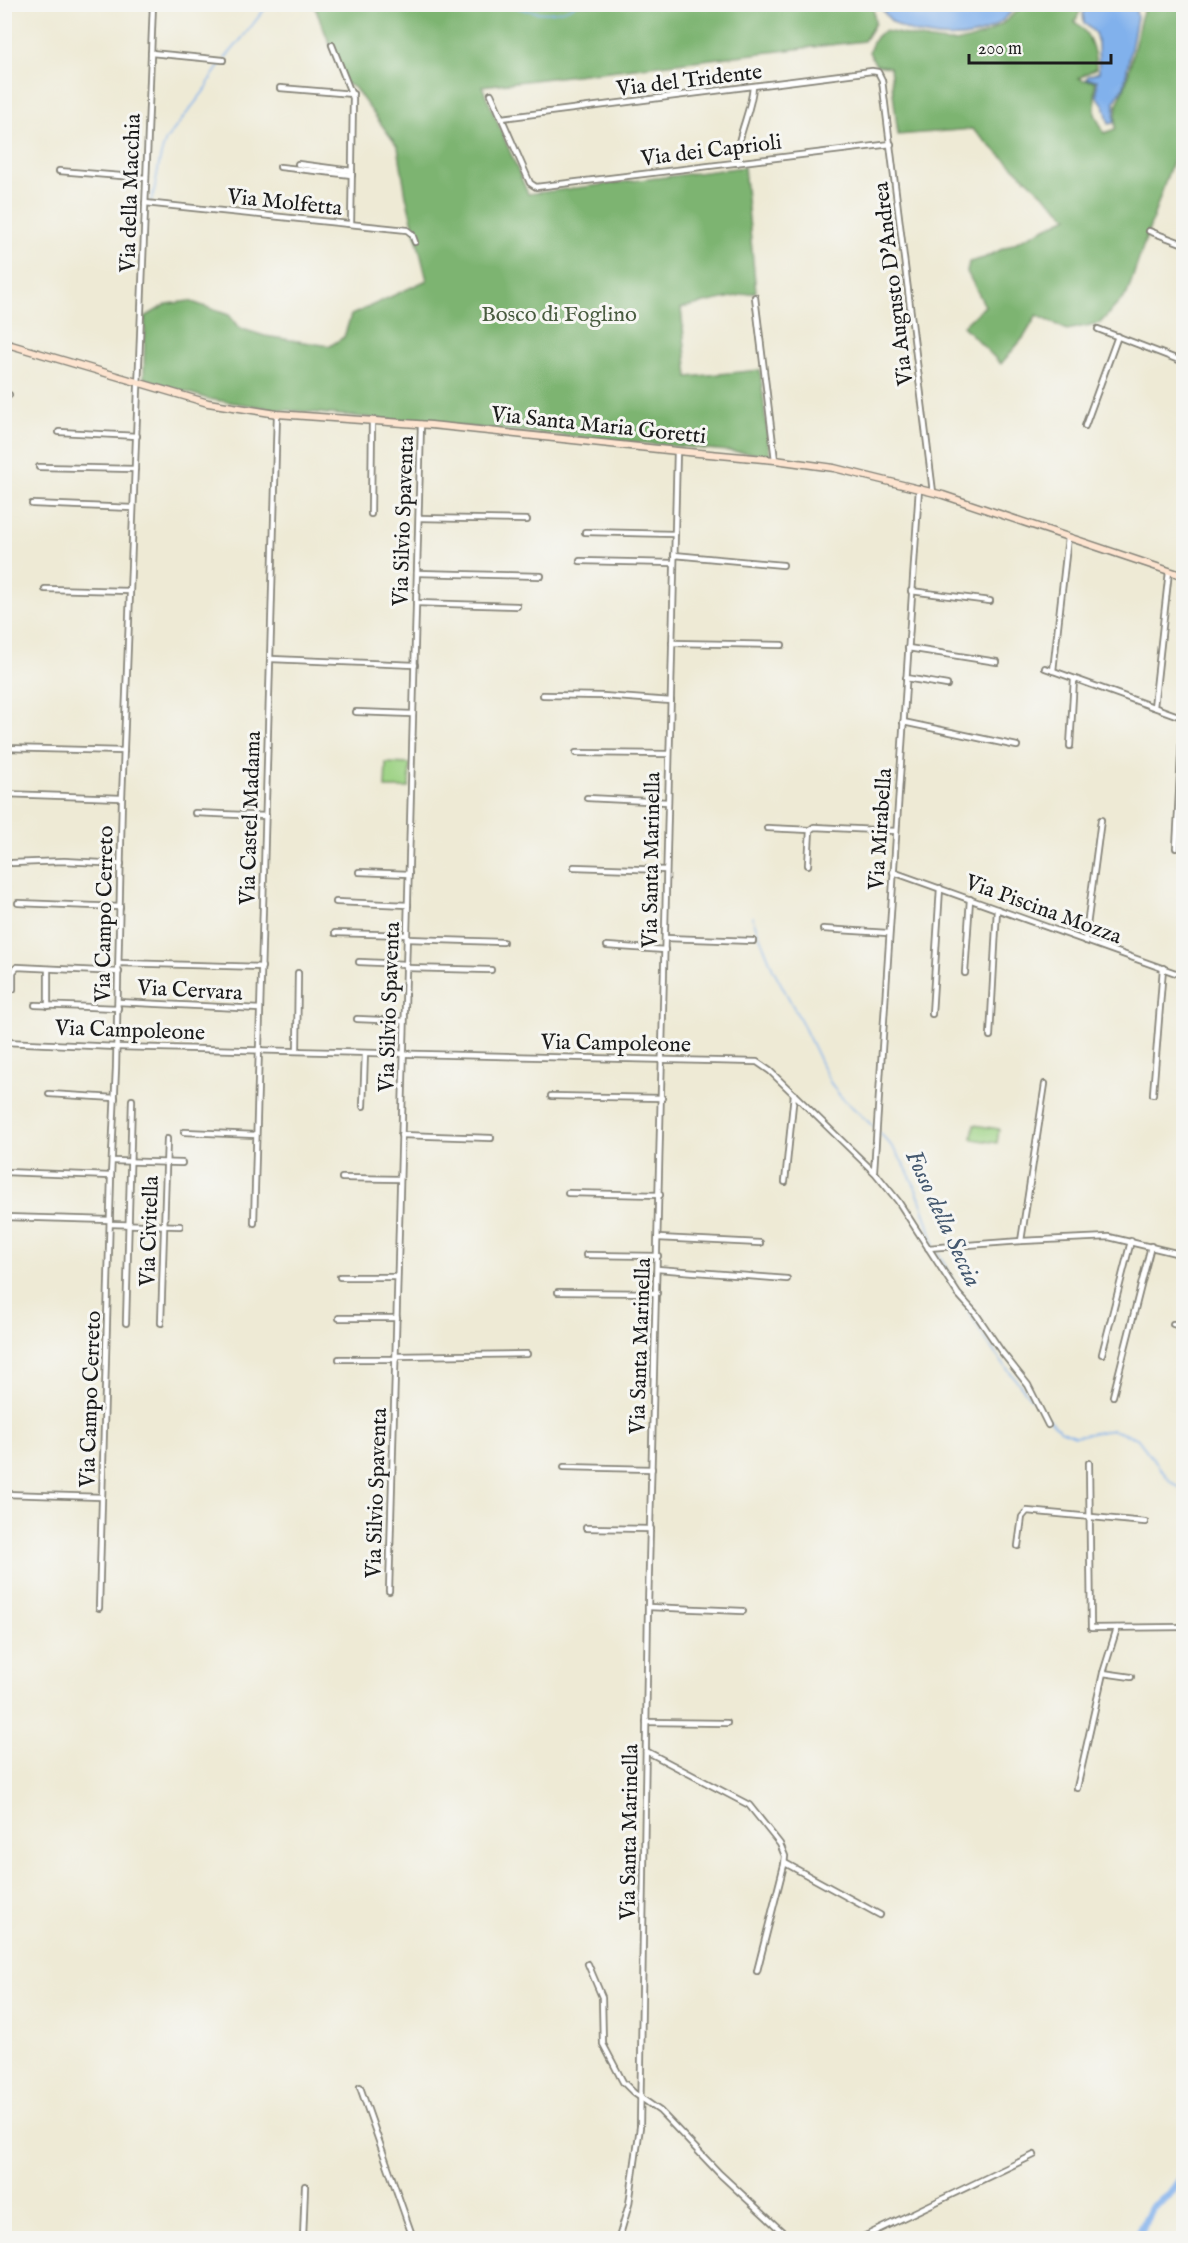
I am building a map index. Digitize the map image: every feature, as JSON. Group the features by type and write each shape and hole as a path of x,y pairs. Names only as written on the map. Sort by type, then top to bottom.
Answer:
{"main road":[{"name":"Via Santa Maria Goretti","path":"4,343 222,406 277,414 422,424 834,468 933,492 1184,576"}],"street":[{"name":"Via della Macchia","path":"139,382 153,4"},
{"path":"332,45 352,94 351,224"},
{"path":"151,53 223,60"},
{"name":"Via del Tridente","path":"502,118 872,71 879,74"},
{"name":"Via Augusto D'Andrea","path":"879,74 882,80 891,144 933,492"},
{"path":"737,163 739,139 750,111 753,87"},
{"path":"280,88 352,94"},
{"path":"491,94 502,118"},
{"name":"Via dei Caprioli","path":"502,118 530,183 534,187 891,144"},
{"path":"297,164 352,173"},
{"path":"280,166 352,173"},
{"path":"59,171 146,178"},
{"name":"Via Molfetta","path":"146,203 407,230 412,234 415,242"},
{"path":"1149,231 1183,243"},
{"path":"755,297 775,460"},
{"path":"1098,329 1184,362"},
{"path":"1085,426 1118,336"},
{"name":"Via Campo Cerreto","path":"99,1608 111,1176 117,1047 122,798 139,382"},
{"name":"Via Castel Madama","path":"254,1223 277,414"},
{"path":"371,514 372,420"},
{"name":"Via Silvio Spaventa","path":"389,1591 422,424"},
{"path":"59,432 137,436"},
{"name":"Via Santa Marinella","path":"619,2238 629,2208 637,2162 640,2098 648,1608 677,452"},
{"path":"39,466 135,469"},
{"name":"Via Mirabella","path":"874,1172 919,488"},
{"path":"32,504 133,508"},
{"path":"419,518 527,520"},
{"path":"585,532 675,534"},
{"path":"1053,671 1068,537"},
{"path":"674,555 783,565"},
{"path":"580,561 674,563"},
{"path":"1154,707 1169,571"},
{"path":"417,573 541,576"},
{"path":"45,589 130,591"},
{"path":"911,591 990,601"},
{"path":"416,603 517,606"},
{"path":"672,643 782,645"},
{"path":"908,648 997,662"},
{"path":"271,659 415,665"},
{"path":"1045,668 1183,718 1176,848"},
{"path":"906,678 947,685"},
{"path":"1070,746 1074,679"},
{"path":"543,695 671,701"},
{"path":"356,712 413,714"},
{"path":"903,722 1017,746"},
{"path":"4,748 124,751"},
{"path":"576,753 669,754"},
{"path":"4,794 122,798"},
{"path":"587,798 668,801"},
{"path":"195,813 266,816"},
{"path":"1085,941 1101,820"},
{"path":"808,865 810,831 814,827 896,831"},
{"path":"767,828 810,831"},
{"path":"12,863 68,861 121,864"},
{"path":"574,867 666,870"},
{"path":"359,872 409,874"},
{"name":"Via Piscina Mozza","path":"893,872 1184,975"},
{"path":"932,1014 940,888"},
{"path":"965,973 970,899"},
{"path":"336,902 408,905"},
{"path":"18,903 120,907"},
{"path":"990,1036 997,909"},
{"path":"823,929 888,933"},
{"path":"335,933 503,942"},
{"path":"665,938 753,941"},
{"path":"607,946 665,950"},
{"path":"359,962 491,970"},
{"path":"119,963 262,967"},
{"path":"13,989 13,972 17,967 118,972"},
{"path":"1153,1094 1163,968"},
{"path":"48,969 48,1006"},
{"path":"297,1050 298,973"},
{"name":"Via Cervara","path":"35,1005 260,1009"},
{"path":"357,1019 404,1021"},
{"name":"Via Campoleone","path":"4,1042 117,1047 756,1061 769,1069 874,1172 906,1210 961,1298 981,1320 1001,1351 1028,1385 1048,1425"},
{"path":"363,1106 365,1053"},
{"path":"1021,1240 1045,1084"},
{"path":"49,1094 115,1098"},
{"path":"785,1182 794,1094"},
{"path":"550,1096 662,1098"},
{"path":"126,1323 132,1100"},
{"path":"184,1132 256,1135"},
{"path":"401,1134 490,1138"},
{"name":"Via Civitella","path":"161,1323 167,1139"},
{"path":"112,1161 182,1163"},
{"path":"4,1172 111,1176"},
{"path":"342,1178 400,1179"},
{"path":"568,1193 660,1195"},
{"path":"4,1217 180,1226"},
{"path":"928,1248 1021,1240 1106,1237 1131,1241 1184,1256"},
{"path":"658,1239 760,1243"},
{"path":"1102,1354 1131,1241"},
{"path":"1113,1396 1151,1246"},
{"path":"586,1255 658,1256"},
{"path":"657,1269 787,1279"},
{"path":"340,1277 398,1277"},
{"path":"558,1292 657,1293"},
{"path":"339,1318 397,1318"},
{"path":"1173,1323 1184,1326"},
{"path":"339,1359 527,1354"},
{"path":"1089,1463 1091,1628 1184,1627"},
{"path":"564,1467 652,1469"},
{"path":"4,1494 102,1497"},
{"path":"1018,1546 1025,1511 1145,1522"},
{"path":"586,1528 651,1529"},
{"path":"648,1608 743,1611"},
{"path":"1077,1788 1103,1673 1117,1628"},
{"path":"1103,1673 1131,1677"},
{"path":"646,1722 728,1723"},
{"path":"646,1750 749,1804 779,1842 785,1863 757,1971"},
{"path":"785,1863 880,1915"},
{"path":"588,1964 602,1997 603,2044 622,2080 640,2098 660,2111 716,2171 789,2238"},
{"path":"360,2087 413,2238"},
{"path":"861,2238 1034,2155"},
{"path":"303,2238 305,2187"}],"green space":[{"name":"Bosco di Foglino","path":"314,5 873,5 875,23 864,41 482,86 528,194 744,167 756,292 681,308 688,377 760,370 770,455 276,409 208,399 144,378 145,317 167,304 189,301 229,315 239,328 265,336 330,346 344,337 351,315 427,280 406,196 398,147 354,87 346,84"},
{"path":"1022,5 1083,5 1075,22 1091,42 1096,68 1079,78 1095,81 1095,114 1104,133 1115,129 1117,105 1126,84 1141,17 1146,5 1183,5 1183,130 1127,294 1100,323 1067,330 1037,315 1024,337 1001,364 963,326 985,306 967,272 969,262 984,258 1068,217 972,129 898,135 890,67 876,65 869,52 873,42 885,31 942,42 981,36 1008,20"},
{"path":"386,763 410,764 409,788 385,788"},
{"path":"974,1125 999,1129 997,1143 972,1139"}],"water":[{"path":"881,5 1017,5 996,25 980,33 969,36 939,37 909,31 896,24 886,16"},
{"path":"1086,5 1135,5 1137,17 1124,86 1115,101 1114,123 1109,124 1104,105 1097,97 1097,80 1086,79 1099,72 1098,43 1095,33 1084,23 1083,14"}],"waterway":[{"path":"225,58 269,4"},
{"path":"508,4 543,13 560,11 577,4"},
{"path":"151,201 166,140 208,86 222,62"},
{"name":"Fosso della Seccia","path":"752,917 773,969 830,1082 840,1096 876,1129"},
{"name":"Fosso della Seccia","path":"879,1132 899,1157 914,1184 934,1245"},
{"name":"Fosso della Seccia","path":"936,1249 961,1295"},
{"name":"Fosso della Seccia","path":"967,1307 989,1344 1033,1401"},
{"name":"Fosso della Seccia","path":"1046,1416 1060,1430 1075,1436 1112,1430 1137,1438 1170,1481 1184,1491"},
{"path":"1137,2238 1152,2208 1169,2195 1184,2175"}]}
